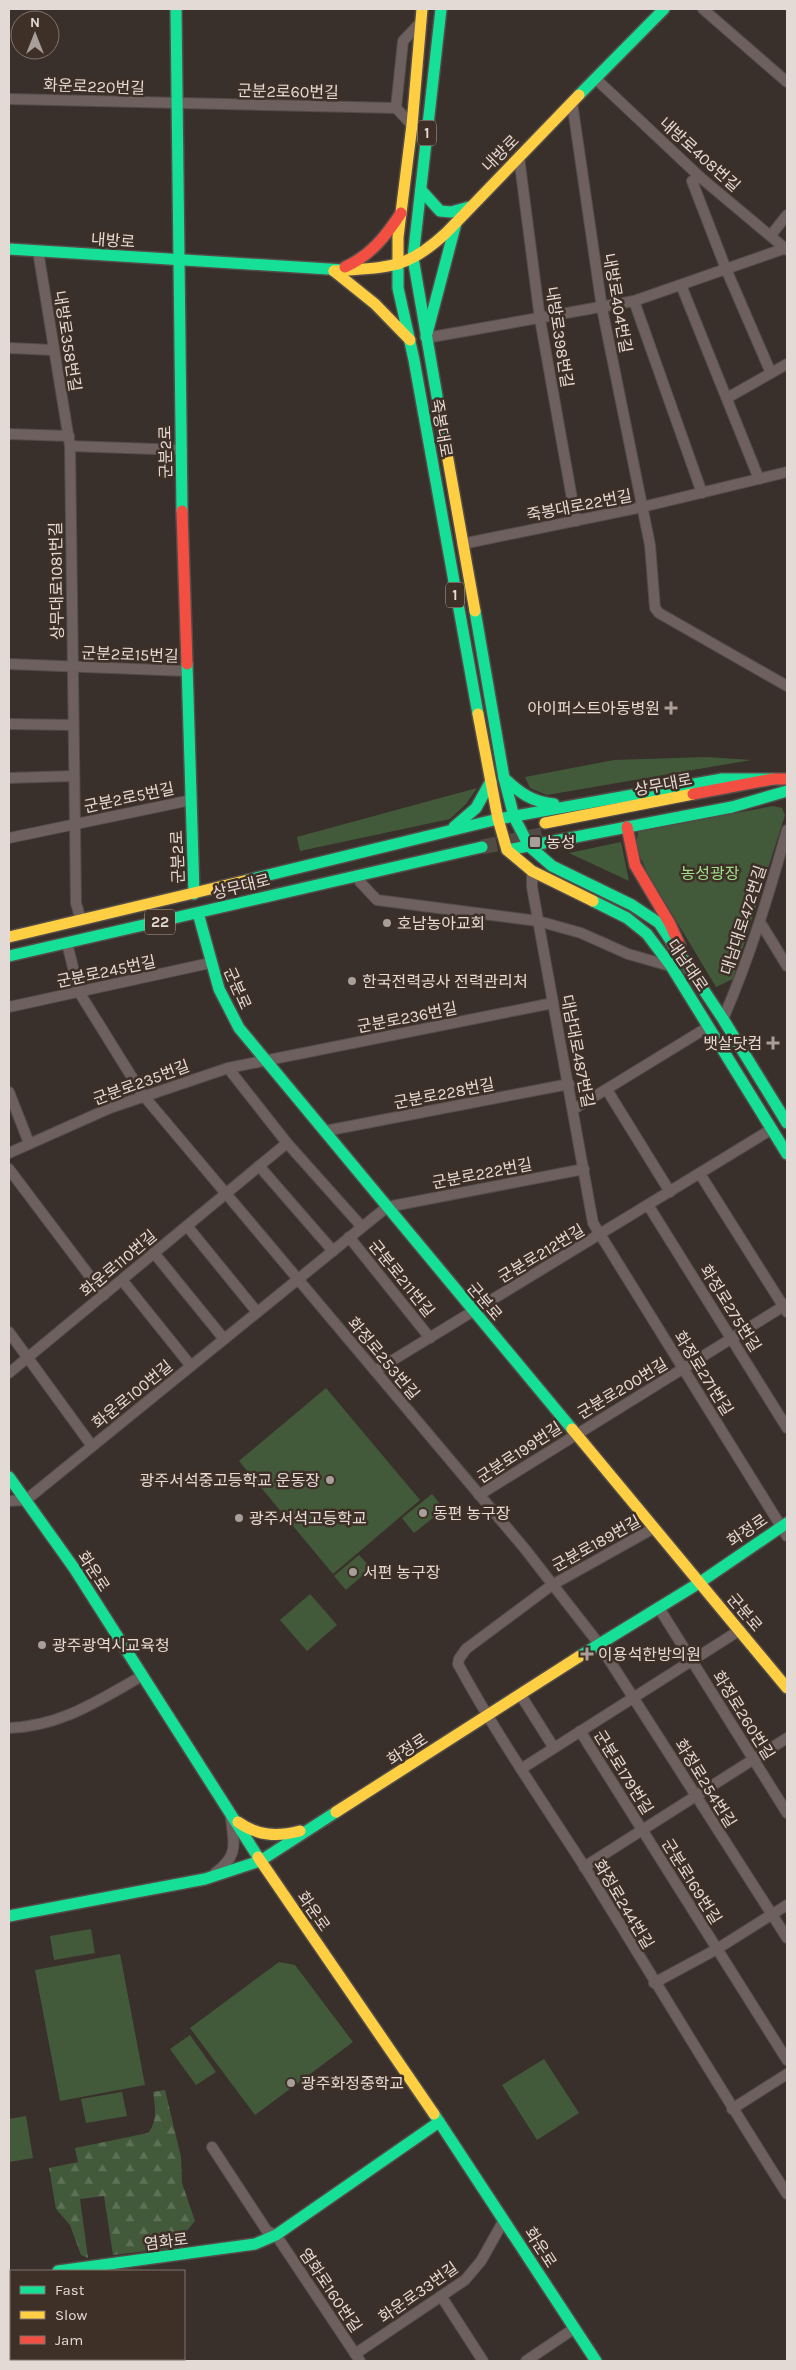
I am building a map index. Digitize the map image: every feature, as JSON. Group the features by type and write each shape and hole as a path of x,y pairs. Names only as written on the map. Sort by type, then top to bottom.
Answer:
{"street":[{"name":"군분2로","path":"176,9 179,104 182,450 194,894"},
{"name":"죽봉대로","path":"422,9 397,268 398,288 414,360 451,572 498,819 492,847"},
{"name":"죽봉대로","path":"441,9 414,264 432,376 504,778 514,816"},
{"name":"내방로","path":"9,249 334,271 397,268 414,264 664,9"},
{"path":"703,9 787,82"},
{"path":"412,125 396,108 403,42 421,22"},
{"name":"내방로408번길","path":"596,79 700,177 771,234 786,249"},
{"name":"화운로220번길","path":"9,99 179,104"},
{"name":"내방로404번길","path":"572,102 602,308 653,563 655,608 787,686"},
{"name":"군분2로60번길","path":"179,104 396,108"},
{"name":"내방로398번길","path":"519,157 540,319 576,520"},
{"path":"700,177 692,181 726,269 771,373"},
{"path":"421,190 436,208 444,214 451,214 469,207"},
{"path":"334,271 359,262 390,232 402,212"},
{"path":"771,234 787,215"},
{"path":"456,223 426,338 634,301 786,249"},
{"name":"내방로358번길","path":"38,251 69,441"},
{"path":"334,271 375,304 410,340"},
{"path":"681,285 759,479"},
{"path":"634,301 702,493"},
{"path":"9,348 54,350"},
{"path":"414,360 417,354 421,354 425,367 432,376"},
{"path":"727,398 787,364"},
{"path":"9,434 182,450"},
{"name":"상무대로1081번길","path":"69,441 76,904 81,920"},
{"name":"죽봉대로22번길","path":"462,544 642,507 787,472"},
{"name":"군분2로15번길","path":"9,664 187,671"},
{"path":"9,724 73,725"},
{"path":"9,778 73,776"},
{"path":"504,778 522,796 533,802 571,805"},
{"path":"514,816 722,779 773,779"},
{"name":"상무대로","path":"787,779 773,779 545,829 787,790"},
{"path":"449,830 476,808 491,781"},
{"name":"상무대로","path":"9,937 194,894 294,868 310,873 492,847 529,846 732,807 787,790"},
{"name":"군분2로5번길","path":"9,838 191,800"},
{"name":"22","path":"294,868 514,816"},
{"name":"대남대로","path":"514,816 529,846 552,866 632,905 659,923 723,1018 786,1119"},
{"path":"627,827 631,854 636,866 665,912 683,957"},
{"name":"대남대로472번길","path":"723,1018 760,922 787,830"},
{"name":"22","path":"310,885 322,888 360,882 492,847"},
{"name":"대남대로","path":"492,847 532,871 627,918 647,934 671,966 787,1154"},
{"name":"상무대로","path":"9,956 67,944 310,885 492,847"},
{"path":"776,868 787,870"},
{"name":"대남대로487번길","path":"532,871 532,887 553,1003 594,1223 599,1236"},
{"path":"360,882 377,900 538,921 581,933 628,954 671,966"},
{"name":"군분로","path":"198,913 210,963 225,1004 239,1028 787,1688"},
{"path":"760,922 787,966"},
{"name":"화정로253번길","path":"67,944 79,992 143,1095 479,1495 599,1644"},
{"name":"군분로245번길","path":"9,1007 210,963"},
{"name":"군분로236번길","path":"265,1060 553,1003"},
{"path":"574,1109 708,1027"},
{"name":"군분로235번길","path":"9,1153 143,1095 228,1068 265,1060"},
{"path":"228,1068 287,1143 362,1227"},
{"name":"군분로228번길","path":"325,1131 569,1084"},
{"path":"607,1090 670,1192"},
{"path":"9,1092 30,1143"},
{"name":"군분로212번길","path":"473,1311 772,1129"},
{"name":"화운로110번길","path":"9,1373 287,1143"},
{"path":"259,1166 333,1251"},
{"path":"9,1169 104,1295"},
{"name":"군분로222번길","path":"387,1207 584,1169"},
{"path":"700,1174 786,1307"},
{"name":"화정로275번길","path":"648,1205 787,1428"},
{"name":"화운로100번길","path":"26,1500 387,1207"},
{"path":"187,1226 257,1312"},
{"name":"화정로271번길","path":"599,1236 785,1529"},
{"name":"군분로211번길","path":"349,1237 430,1338"},
{"path":"154,1253 224,1339"},
{"name":"화운로100번길","path":"122,1280 191,1366"},
{"name":"군분로200번길","path":"575,1434 786,1307"},
{"name":"군분로211번길","path":"375,1371 473,1311"},
{"path":"9,1332 28,1357"},
{"name":"화운로100번길","path":"28,1357 92,1446"},
{"name":"군분로199번길","path":"479,1495 575,1434"},
{"name":"화운로","path":"9,1476 74,1568 230,1817 439,2122 596,2361"},
{"path":"9,1501 26,1500"},
{"name":"군분로189번길","path":"486,1716 458,1664 466,1649 552,1585 654,1528"},
{"name":"화정로","path":"9,1916 205,1879 260,1862 520,1694 785,1529"},
{"name":"화정로260번길","path":"659,1608 787,1812"},
{"name":"군분로179번길","path":"521,1769 740,1630"},
{"name":"화정로254번길","path":"599,1644 787,1938"},
{"path":"9,1728 38,1725 70,1716 142,1676"},
{"path":"520,1694 554,1748"},
{"name":"화정로244번길","path":"486,1716 584,1867 732,2109 787,2194"},
{"name":"군분로179번길","path":"580,1732 641,1829"},
{"name":"군분로169번길","path":"584,1867 641,1829 787,1738"},
{"path":"230,1817 248,1830 268,1836 284,1836 314,1827"},
{"path":"205,1879 225,1865 234,1851 230,1817"},
{"name":"군분로169번길","path":"641,1829 787,2060"},
{"path":"654,1983 717,1949 787,1905"},
{"path":"732,2109 787,2074"},
{"name":"염화로","path":"75,2270 110,2268 255,2244 276,2235 439,2122"},
{"path":"212,2146 267,2231 276,2235"},
{"name":"화운로33번길","path":"357,2358 465,2280 481,2261 504,2220"},
{"name":"염화로160번길","path":"276,2235 357,2358"},
{"path":"441,2296 483,2361"},
{"path":"526,2361 575,2328"}],"green space":[{"path":"707,757 751,760 547,795 530,788 525,777 614,760"},
{"path":"477,788 466,804 450,819 300,851 297,837"},
{"name":"농성광장","path":"773,806 782,808 785,815 733,979 716,987 647,872 636,847 638,832"},
{"path":"621,842 629,881 569,853"},
{"name":"광주서석중고등학교 운동장","path":"326,1388 420,1500 333,1574 239,1461"},
{"name":"동편 농구장","path":"432,1494 444,1509 414,1533 402,1518"},
{"name":"서편 농구장","path":"359,1555 371,1568 346,1590 334,1576"},
{"path":"310,1594 337,1625 307,1651 280,1620"},
{"path":"91,1929 95,1953 54,1960 50,1936"},
{"path":"120,1954 145,2085 60,2101 35,1970"},
{"path":"279,1962 295,1965 353,2042 255,2115 190,2028"},
{"path":"190,2035 216,2072 196,2085 170,2049"},
{"path":"544,2059 579,2113 537,2140 502,2085"},
{"path":"165,2090 181,2157 182,2183 195,2221 172,2248 113,2255 104,2196 80,2199 88,2258 81,2255 70,2225 56,2209 49,2168 78,2162 75,2148 148,2133 155,2119 153,2092"},
{"path":"122,2092 127,2116 86,2123 81,2099"},
{"path":"26,2116 33,2158 9,2162 9,2119"}],"tunnel":[{"path":"482,847 546,834"}],"traffic: fast":[{"path":"176,9 182,511"},
{"path":"441,9 413,258 447,454"},
{"path":"579,95 664,9"},
{"path":"421,190 440,211 451,212 469,207"},
{"path":"426,337 456,223"},
{"path":"9,249 344,270"},
{"path":"398,264 398,288 414,360 478,714"},
{"path":"475,611 504,778 514,817 529,846 552,866 632,905 659,923 723,1019 787,1123"},
{"path":"187,664 194,894"},
{"path":"504,778 527,796 554,804"},
{"path":"248,880 498,819 722,779 773,779"},
{"path":"454,827 476,808 491,781"},
{"path":"507,850 732,807 787,791"},
{"path":"9,956 482,847"},
{"path":"593,901 627,918 647,934 671,966 787,1154"},
{"path":"198,913 219,989 239,1028 572,1429"},
{"path":"9,1477 74,1568 258,1857"},
{"path":"580,1656 699,1583 787,1523"},
{"path":"9,1916 205,1879 260,1861 336,1812"},
{"path":"434,2114 596,2361"},
{"path":"65,2270 255,2244 276,2235 439,2122"}],"traffic: slow":[{"path":"398,264 398,237 412,125 422,9"},
{"path":"334,271 394,265 406,261 432,245 446,233 579,95"},
{"path":"334,271 375,304 410,340"},
{"path":"447,454 475,611"},
{"path":"478,714 498,819 507,850 532,871 593,901"},
{"path":"545,823 693,794"},
{"path":"9,937 248,880"},
{"path":"572,1429 787,1688"},
{"path":"336,1812 580,1656"},
{"path":"238,1822 260,1833 283,1834 300,1831"},
{"path":"258,1857 434,2114"}],"traffic: jam":[{"path":"345,267 377,245 401,213"},
{"path":"182,511 187,664"},
{"path":"693,794 773,779 787,779"},
{"path":"627,827 635,865 670,924 680,946"}],"place":[{"name":"아이퍼스트아동병원","path":"671,708"},
{"name":"농성","path":"535,842"},
{"name":"호남농아교회","path":"387,923"},
{"name":"한국전력공사 전력관리처","path":"352,981"},
{"name":"뱃살닷컴","path":"773,1043"},
{"name":"광주서석중고등학교 운동장","path":"330,1480"},
{"name":"동편 농구장","path":"423,1513"},
{"name":"광주서석고등학교","path":"239,1518"},
{"name":"서편 농구장","path":"353,1572"},
{"name":"광주광역시교육청","path":"42,1645"},
{"name":"이용석한방의원","path":"587,1654"},
{"name":"광주화정중학교","path":"291,2083"}]}
